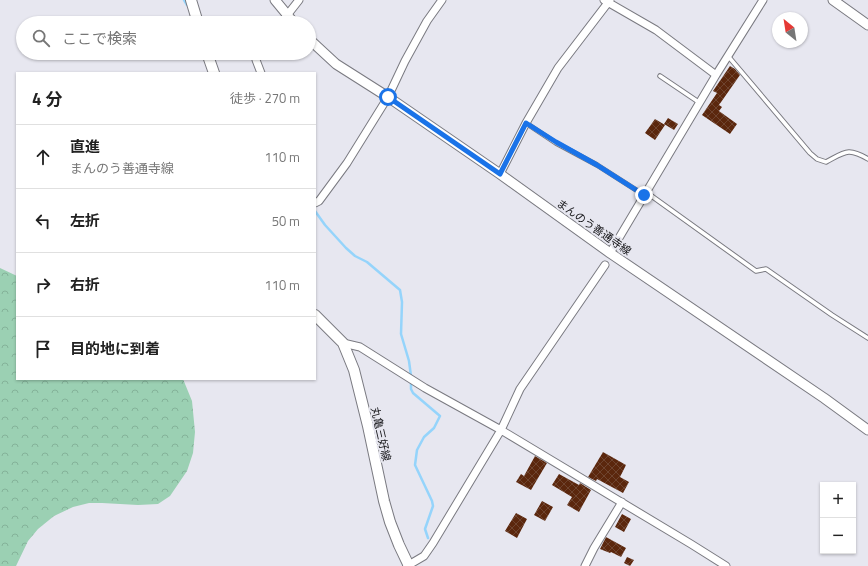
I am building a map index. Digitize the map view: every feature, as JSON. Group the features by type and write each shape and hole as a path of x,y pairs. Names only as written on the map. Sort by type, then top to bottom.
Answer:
{"main road":[{"path":"191,0 196,16"},
{"path":"276,0 283,16"},
{"path":"833,0 868,25"},
{"name":"まんのう善通寺線","path":"316,45 336,64 388,97 500,174 610,253 824,398 868,430"},
{"path":"210,60 214,72"},
{"name":"丸亀三好線","path":"316,316 342,343 354,370 384,501 390,522 409,566"}],"street":[{"path":"286,16 299,0"},
{"path":"316,202 319,201 347,163 388,97 405,61 427,21 442,0"},
{"path":"610,253 716,75 763,0"},
{"path":"500,174 526,123 558,68 608,1 656,30 716,75"},
{"path":"256,60 261,72"},
{"path":"409,566 424,556 501,430 520,390 605,265"},
{"path":"342,343 360,347 416,383 501,430 726,566"},
{"path":"585,566 594,548 622,502"}],"lane":[{"path":"728,56 810,153 817,159 826,162 850,151 858,153 868,159"},
{"path":"660,76 700,103"},
{"path":"526,123 645,194 756,272 766,269 868,338"}],"green space":[{"path":"0,268 16,276 16,380 183,380 192,401 195,432 193,453 187,471 170,496 158,504 138,505 89,503 73,507 54,516 38,529 28,541 16,566 0,566"}],"building":[{"path":"730,66 740,75 719,105 722,107 719,111 737,124 730,134 702,115 717,93 713,91"},
{"path":"668,118 678,124 674,130 664,124"},
{"path":"655,119 665,125 655,140 645,133"},
{"path":"603,452 626,465 620,477 629,482 623,493 597,479 596,481 588,477"},
{"path":"535,456 547,463 531,490 516,482 521,474 524,476"},
{"path":"559,474 579,485 580,483 591,490 579,512 567,505 572,497 552,485"},
{"path":"542,501 553,507 545,521 534,515"},
{"path":"516,513 527,519 517,538 505,531"},
{"path":"622,514 631,519 624,532 615,527"},
{"path":"606,537 626,548 621,557 600,549"},
{"path":"627,557 634,560 630,566 624,563"}],"waterway":[{"path":"184,0 187,5"},
{"path":"316,212 325,225 346,248 355,256 367,262 400,290 402,302 401,334 409,361 411,389 413,393 440,416 434,428 424,437 417,450 415,465 433,506 425,529 428,538"}],"route":[{"path":"388,97 500,174 526,123 644,195"}]}
